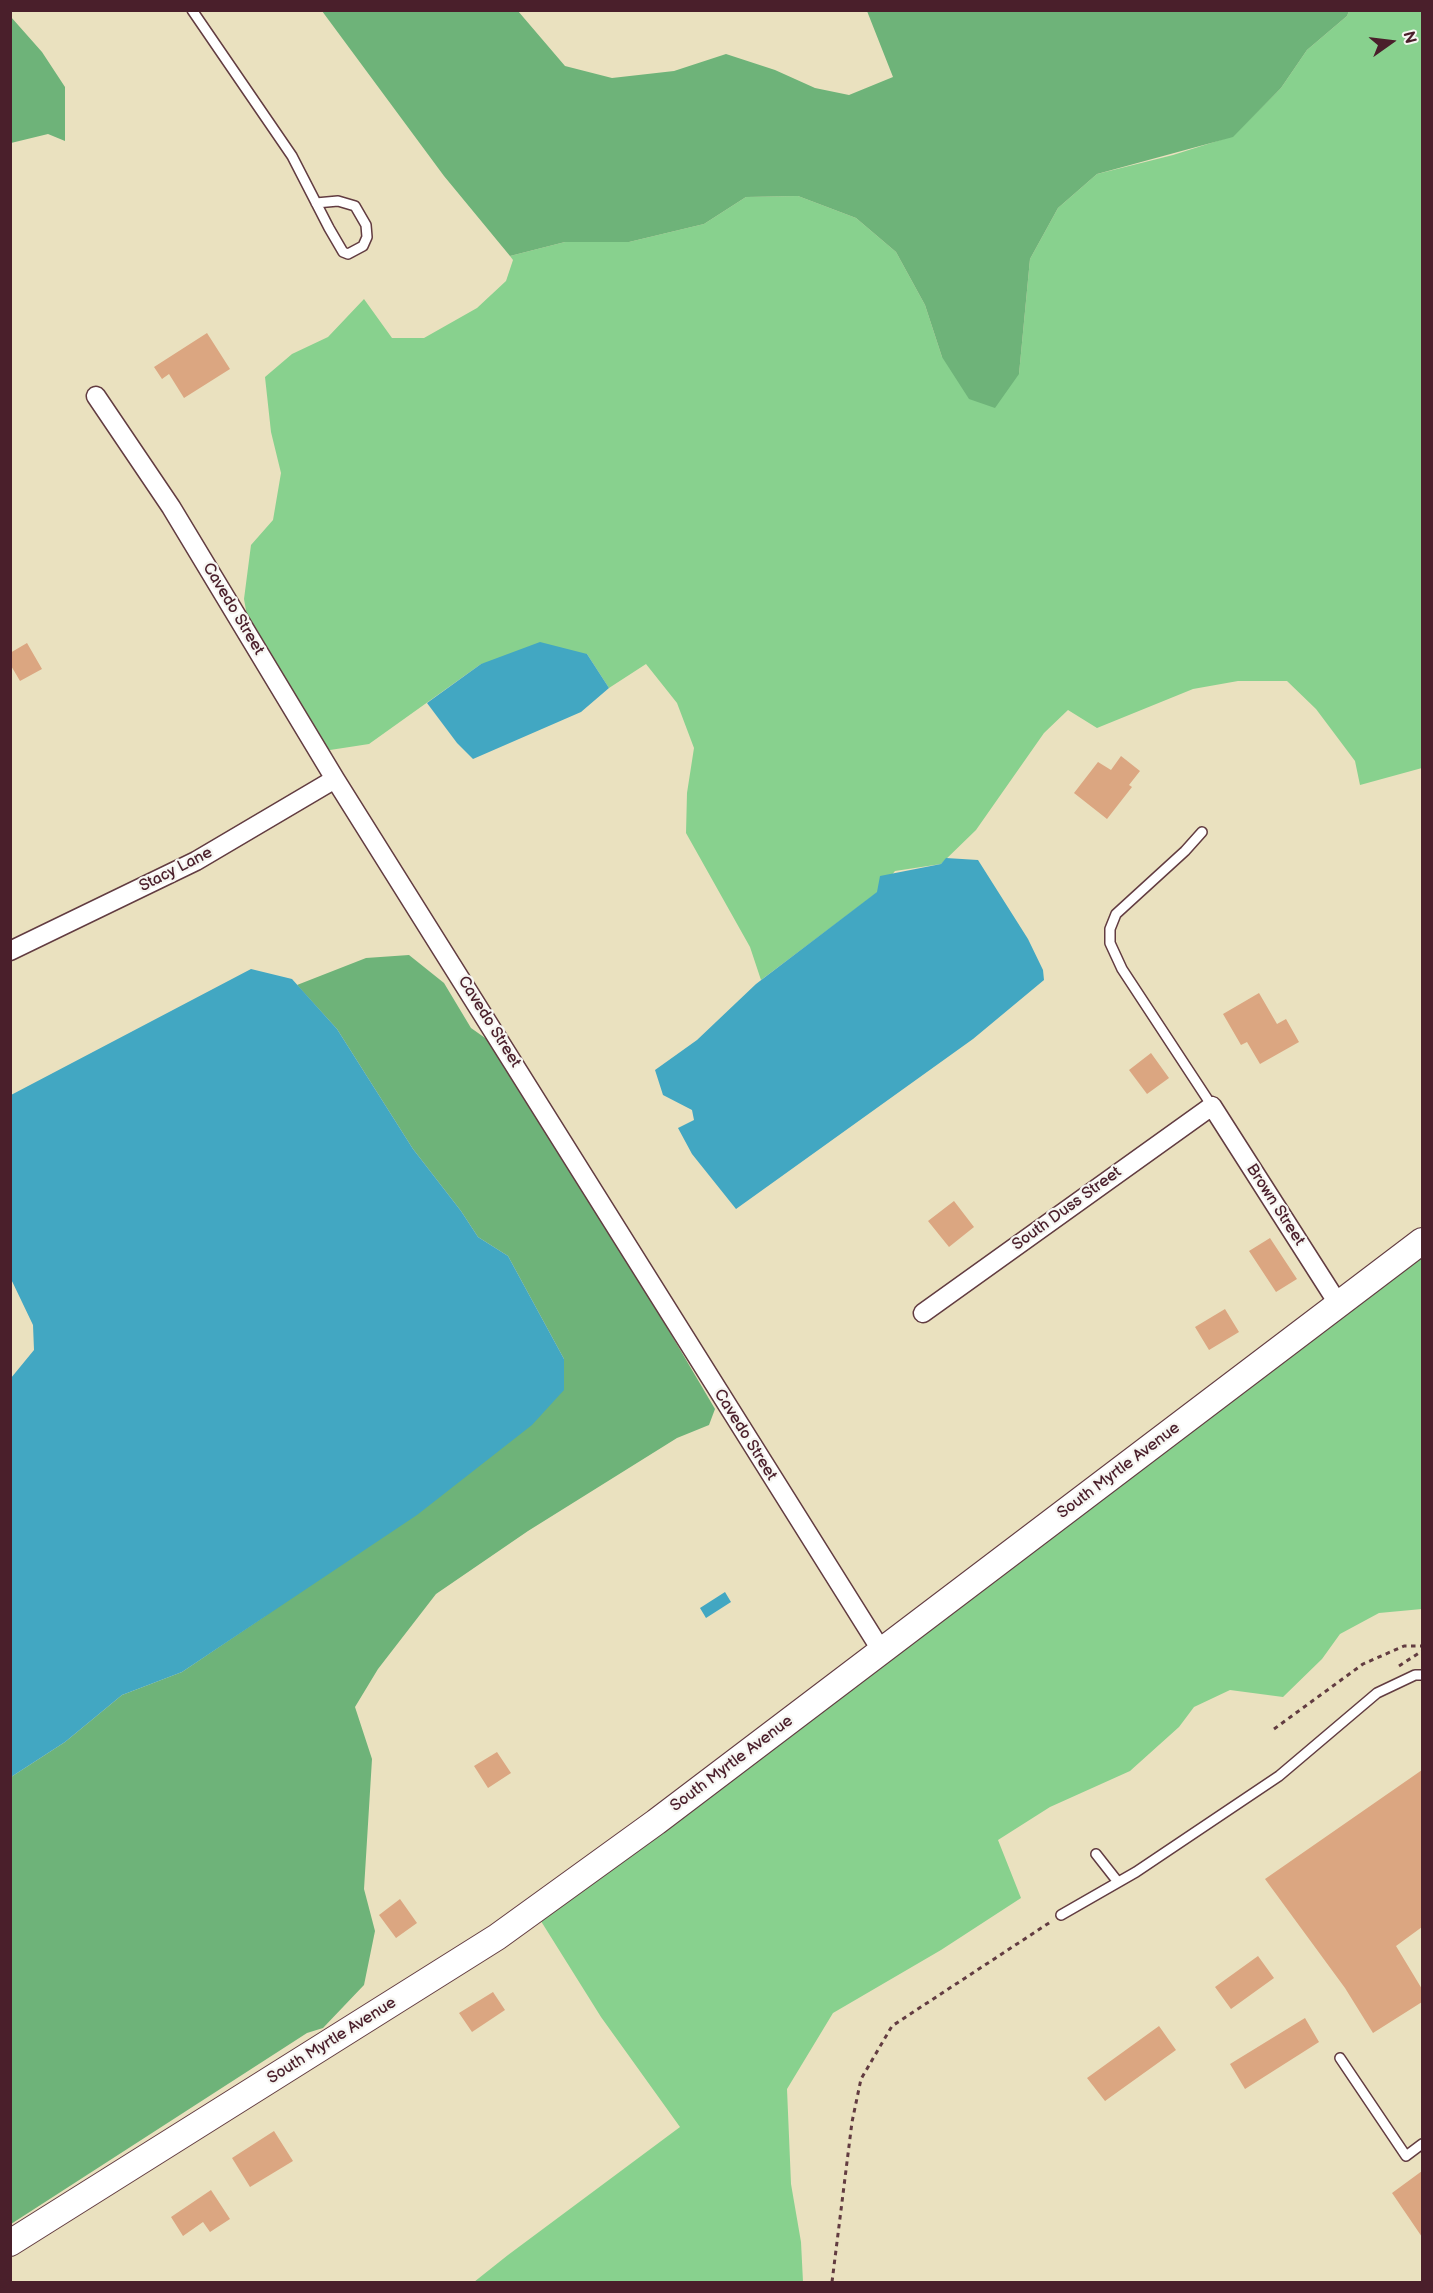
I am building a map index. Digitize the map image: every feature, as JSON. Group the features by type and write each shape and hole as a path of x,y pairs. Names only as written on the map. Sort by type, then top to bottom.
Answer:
{"street":[{"name":"Cavedo Street","path":"96,396 171,507 335,779 881,1650"},
{"name":"Stacy Lane","path":"10,951 196,861 335,779"},
{"name":"Brown Street","path":"1212,1106 1339,1305"},
{"name":"South Duss Street","path":"923,1313 1212,1106"},
{"name":"South Myrtle Avenue","path":"10,2243 497,1937 656,1822 1422,1241"}],"lane":[{"path":"192,10 292,156 316,203 343,252 348,255 363,246 367,237 366,225 355,207 338,201 316,203"},
{"path":"1203,832 1185,852 1116,914 1110,936 1122,969 1212,1106"},
{"path":"1061,1915 1118,1882 1279,1776 1377,1694 1414,1675 1422,1675"},
{"path":"1096,1854 1118,1882"},
{"path":"1340,2058 1406,2156 1422,2144"}],"path":[{"path":"1274,1729 1363,1664 1404,1646 1422,1646"},
{"path":"832,2283 852,2122 861,2079 892,2026 1061,1915"}],"green space":[{"path":"322,11 518,11 565,66 612,78 674,71 726,54 775,70 815,88 849,95 893,77 867,11 1349,11 1347,16 1307,50 1281,88 1233,137 1097,174 1058,208 1030,259 1019,374 995,408 969,399 942,357 925,305 896,252 856,218 798,196 746,197 704,224 629,242 565,242 510,256 444,176"},
{"path":"1349,11 1422,11 1422,768 1360,785 1355,761 1316,709 1287,681 1238,681 1193,689 1097,728 1068,710 1044,733 976,830 941,864 895,871 878,892 761,980 750,947 686,833 687,793 694,748 677,703 646,664 609,688 587,654 481,664 369,744 330,750 285,713 252,645 244,599 251,545 273,520 281,473 271,432 265,377 292,354 328,337 364,299 392,338 424,338 477,308 506,281 513,260 510,256 565,242 629,242 704,224 746,197 798,196 856,218 896,252 925,305 942,357 1019,374 1030,259 1058,208 1097,174 1173,155 1233,136 1281,88 1307,50 1347,16"},
{"path":"11,17 42,52 65,87 65,141 48,134 11,143"},
{"path":"409,955 444,983 471,1028 505,1052 715,1409 709,1425 677,1438 528,1531 436,1594 378,1669 355,1707 372,1759 364,1889 375,1931 364,1985 323,2028 307,2033 11,2224 11,1777 65,1742 122,1695 182,1672 265,1616 564,1359 508,1256 478,1237 413,1149 337,1029 297,985 366,958"},
{"path":"1422,1241 1422,1609 1379,1613 1340,1634 1322,1659 1283,1697 1230,1690 1194,1707 1179,1727 1130,1771 1050,1807 998,1840 1021,1898 941,1950 833,2013 787,2089 791,2184 801,2242 803,2282 474,2282 680,2127 601,2017 534,1910"}],"water":[{"path":"540,642 587,654 609,688 581,712 473,759 457,743 427,703 481,664"},
{"path":"946,858 978,860 1028,939 1043,970 1044,980 973,1039 736,1209 692,1154 678,1128 694,1120 692,1110 663,1095 655,1070 697,1040 756,984 877,892 880,876 941,864"},
{"path":"251,969 292,979 337,1029 413,1149 478,1237 508,1256 564,1359 564,1390 532,1425 417,1515 182,1672 122,1695 65,1742 11,1777 11,1378 34,1350 33,1325 11,1279 11,1095"},
{"path":"725,1592 731,1602 706,1618 700,1608"}],"building":[{"path":"207,333 230,369 184,398 169,374 162,379 154,367"},
{"path":"27,643 42,669 20,681 10,664 10,653"},
{"path":"1121,756 1140,771 1129,785 1132,787 1107,819 1074,793 1098,762 1111,770"},
{"path":"1259,993 1277,1024 1286,1019 1299,1042 1260,1064 1247,1042 1241,1045 1223,1014"},
{"path":"1151,1053 1169,1078 1147,1094 1129,1070"},
{"path":"954,1201 974,1227 949,1247 928,1221"},
{"path":"1270,1238 1297,1279 1276,1292 1249,1251"},
{"path":"1225,1309 1239,1332 1209,1350 1195,1327"},
{"path":"497,1752 511,1773 488,1788 474,1766"},
{"path":"1422,1770 1422,1927 1396,1946 1422,1989 1422,2002 1373,2033 1345,1988 1265,1879"},
{"path":"400,1899 417,1923 396,1938 379,1915"},
{"path":"1258,1956 1274,1978 1231,2009 1215,1987"},
{"path":"493,1992 505,2010 472,2032 459,2013"},
{"path":"1305,2018 1319,2042 1245,2089 1230,2064"},
{"path":"1159,2026 1176,2050 1105,2101 1087,2078"},
{"path":"274,2131 293,2161 250,2187 232,2158"},
{"path":"1422,2171 1422,2237 1392,2193"},
{"path":"211,2190 230,2219 210,2232 203,2222 183,2236 171,2217"}]}
